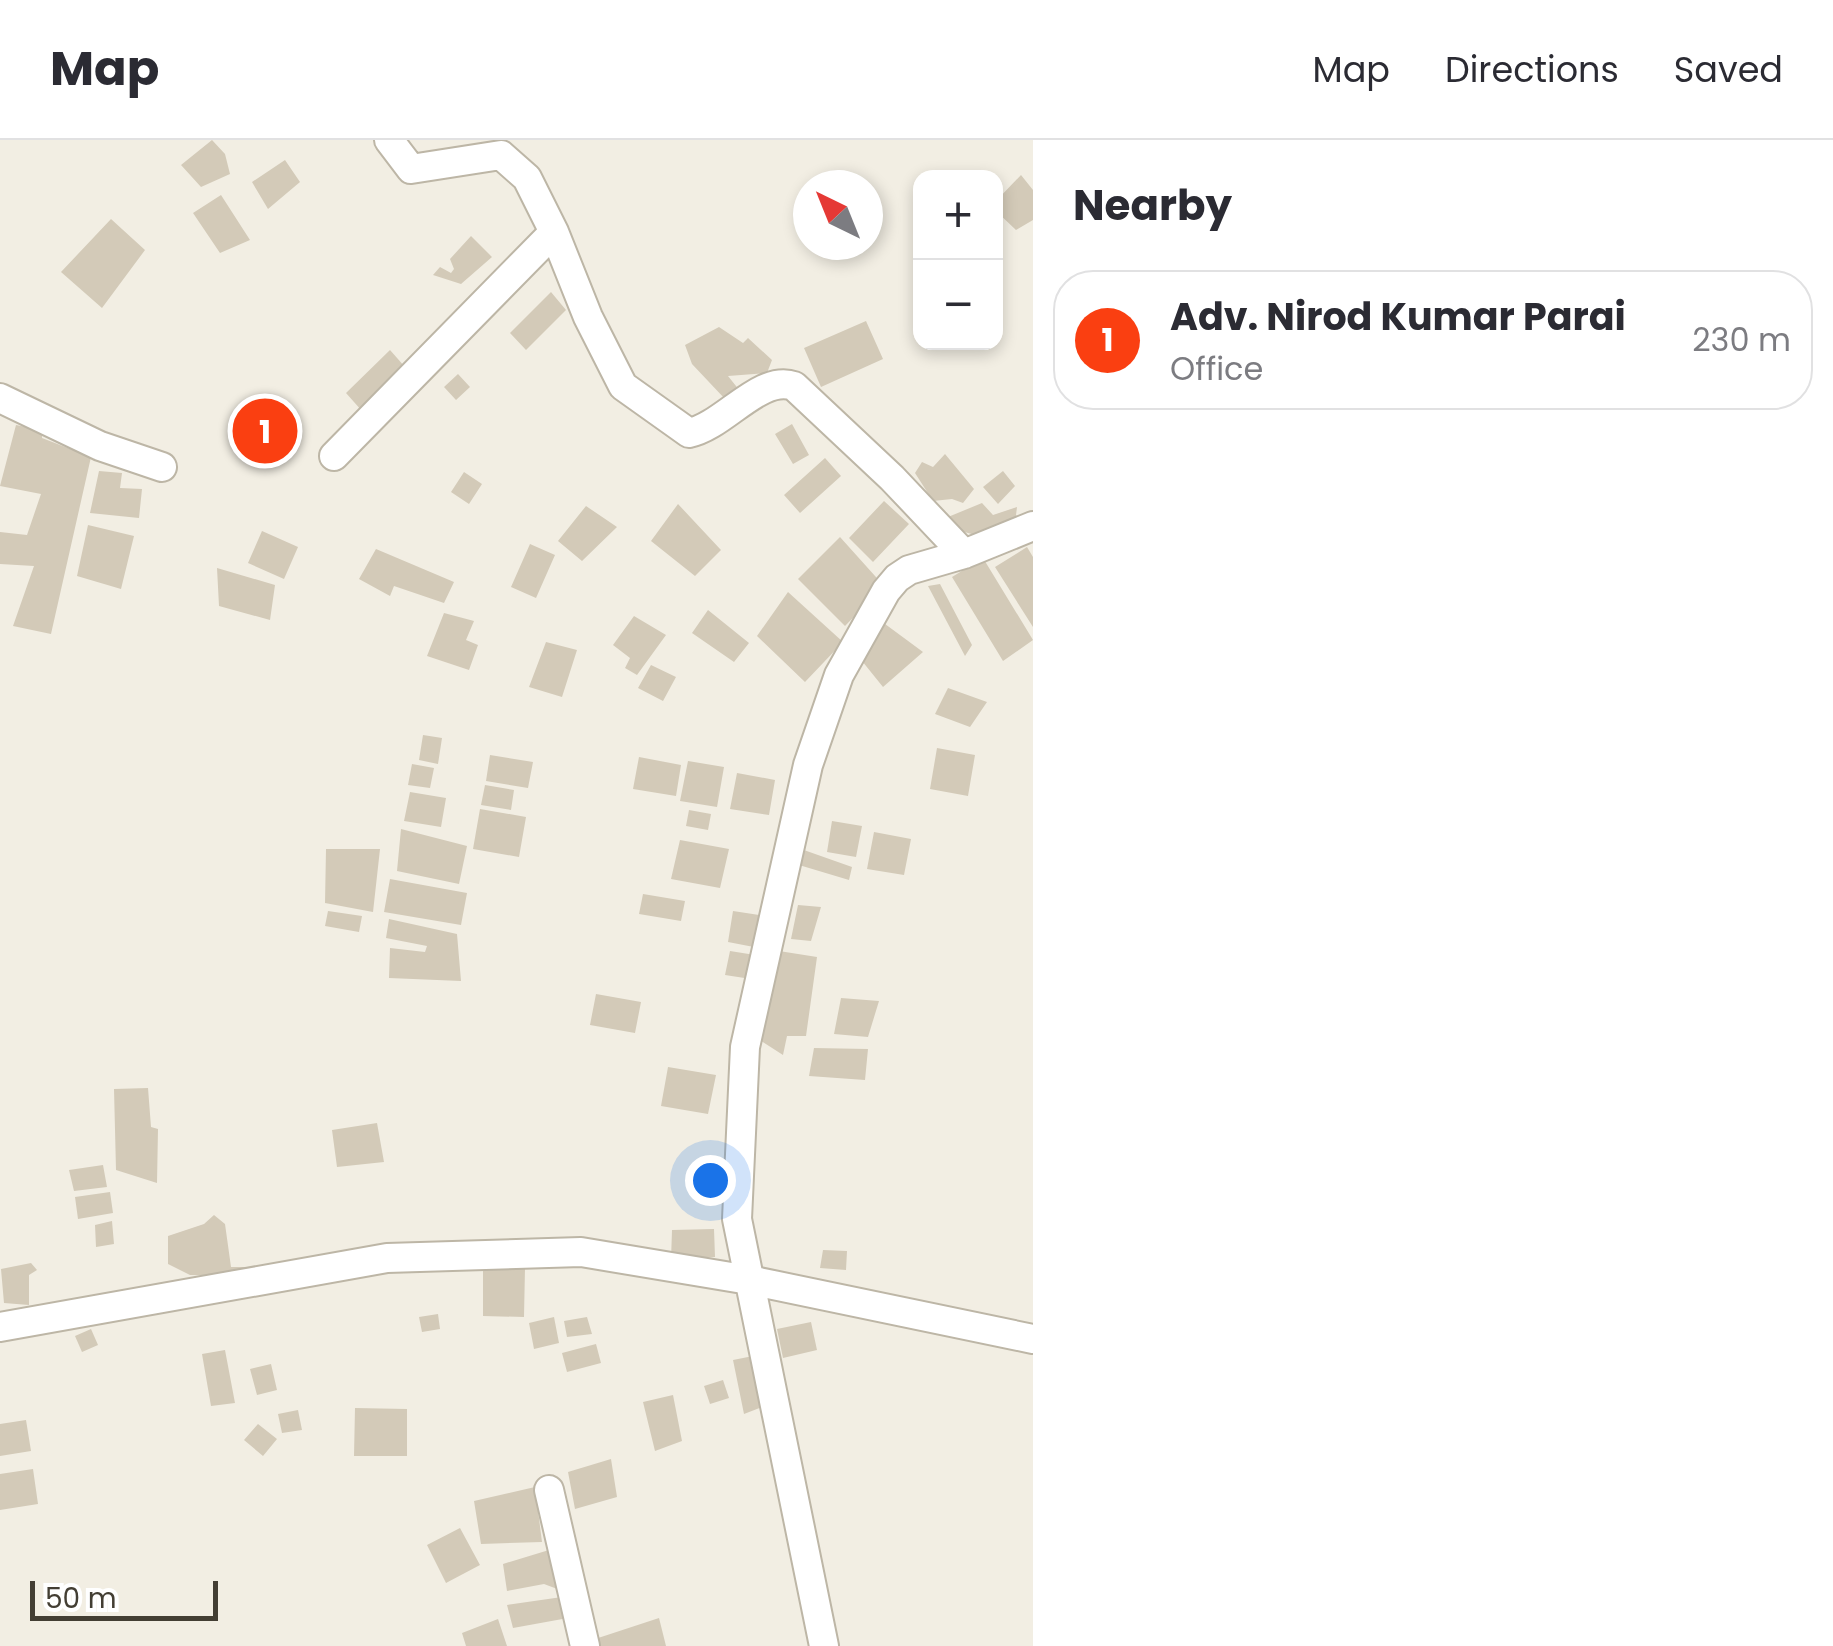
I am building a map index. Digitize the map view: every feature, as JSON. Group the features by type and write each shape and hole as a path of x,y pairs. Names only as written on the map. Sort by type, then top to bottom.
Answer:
{"street":[{"path":"389,140 411,169 501,155 527,178 623,386 689,432 710,426 770,384 784,382 794,386 892,478 964,554"},
{"path":"334,456 554,232"},
{"path":"0,398 100,446 162,467"},
{"path":"824,1646 737,1219 745,1048 808,765 839,675 886,591 908,570 964,554 1033,526"},
{"path":"0,1327 386,1258 580,1252 749,1280 1033,1340"},
{"path":"548,1490 586,1646"}],"building":[{"path":"212,140 225,154 230,174 201,187 181,165"},
{"path":"285,160 300,182 268,209 252,182"},
{"path":"1021,175 1033,190 1033,220 1016,230 1003,218 1003,194"},
{"path":"221,195 250,240 220,253 193,213"},
{"path":"111,219 145,250 102,308 61,272"},
{"path":"471,236 492,257 461,284 433,275 440,267 451,273 454,269 450,259"},
{"path":"551,292 566,310 526,350 510,333"},
{"path":"866,321 883,359 821,387 804,348"},
{"path":"719,327 743,343 748,338 772,360 767,373 728,376 740,391 725,399 692,364 685,345"},
{"path":"390,350 405,367 362,411 346,393"},
{"path":"458,374 470,387 456,400 444,387"},
{"path":"792,424 809,455 793,464 775,434"},
{"path":"16,425 42,430 42,438 91,457 51,634 13,626 34,566 0,564 0,532 27,535 41,494 0,486"},
{"path":"945,454 974,489 963,503 952,499 933,501 915,473 922,462 933,467"},
{"path":"825,458 841,476 800,513 784,495"},
{"path":"99,471 122,473 120,488 142,489 139,518 90,513"},
{"path":"1003,471 1015,486 998,504 983,487"},
{"path":"464,472 482,484 469,504 451,492"},
{"path":"884,501 909,524 873,562 849,538"},
{"path":"982,503 993,515 1017,507 1015,523 975,535 961,531 948,517"},
{"path":"678,504 721,550 695,576 651,541"},
{"path":"586,506 617,527 582,561 558,541"},
{"path":"88,525 134,536 121,589 77,576"},
{"path":"262,531 298,547 284,579 248,563"},
{"path":"840,537 884,586 845,626 798,579"},
{"path":"530,544 555,555 536,598 511,587"},
{"path":"1027,547 1033,557 1033,627 995,567"},
{"path":"376,549 454,582 444,603 394,586 390,596 359,579"},
{"path":"983,558 1033,640 1003,661 952,577"},
{"path":"217,568 275,585 270,620 219,606"},
{"path":"940,584 972,645 965,656 928,586"},
{"path":"788,592 843,642 805,682 757,636"},
{"path":"708,610 749,643 734,662 692,633"},
{"path":"444,613 474,621 466,640 478,645 469,670 427,656"},
{"path":"634,616 666,635 637,675 625,668 630,658 613,645"},
{"path":"881,621 923,652 883,687 858,656"},
{"path":"546,642 577,650 562,697 529,687"},
{"path":"651,665 676,677 663,701 638,688"},
{"path":"948,688 987,702 970,727 935,714"},
{"path":"423,735 442,738 438,764 419,760"},
{"path":"937,748 975,755 968,796 930,789"},
{"path":"490,755 533,762 528,788 486,781"},
{"path":"639,757 681,765 676,796 633,789"},
{"path":"688,761 724,767 717,807 680,801"},
{"path":"412,764 434,768 430,788 408,785"},
{"path":"737,773 775,780 769,815 730,809"},
{"path":"485,785 514,790 511,810 481,805"},
{"path":"410,792 446,798 441,827 404,821"},
{"path":"480,809 526,817 519,857 473,849"},
{"path":"689,810 711,814 708,830 686,826"},
{"path":"832,821 862,826 856,857 827,852"},
{"path":"401,829 467,846 459,884 397,871"},
{"path":"874,832 911,839 904,875 867,869"},
{"path":"680,840 729,849 720,888 671,879"},
{"path":"326,849 380,849 373,912 325,903"},
{"path":"801,849 852,867 849,880 799,865"},
{"path":"390,879 467,893 461,925 384,912"},
{"path":"643,894 685,901 681,921 639,914"},
{"path":"798,905 821,907 811,941 791,939"},
{"path":"328,911 362,916 359,932 325,926"},
{"path":"733,911 765,916 759,948 728,942"},
{"path":"389,919 457,934 461,981 389,978 390,948 425,952 427,946 386,938"},
{"path":"730,951 755,955 751,979 725,975"},
{"path":"779,951 817,957 806,1036 787,1036 783,1055 758,1039"},
{"path":"596,994 641,1002 635,1033 590,1025"},
{"path":"841,998 879,1001 868,1037 834,1034"},
{"path":"814,1048 868,1049 865,1080 809,1076"},
{"path":"668,1067 716,1075 708,1114 661,1106"},
{"path":"148,1088 151,1127 158,1129 157,1183 116,1170 114,1089"},
{"path":"377,1123 384,1162 337,1167 332,1130"},
{"path":"103,1165 107,1187 74,1191 69,1170"},
{"path":"110,1192 113,1213 78,1219 75,1197"},
{"path":"214,1215 225,1224 231,1267 256,1267 257,1276 190,1275 168,1264 168,1236 204,1224"},
{"path":"112,1221 114,1244 96,1247 95,1225"},
{"path":"714,1229 715,1257 671,1260 672,1230"},
{"path":"823,1250 847,1251 846,1270 820,1268"},
{"path":"31,1263 37,1270 29,1275 29,1305 4,1303 1,1269"},
{"path":"483,1268 525,1268 524,1317 483,1316"},
{"path":"438,1314 440,1329 422,1332 419,1317"},
{"path":"554,1317 559,1343 534,1349 529,1323"},
{"path":"587,1317 592,1334 567,1337 564,1321"},
{"path":"811,1322 817,1350 783,1358 777,1329"},
{"path":"91,1329 98,1345 82,1352 75,1336"},
{"path":"596,1344 601,1363 567,1372 562,1353"},
{"path":"225,1350 235,1403 211,1406 202,1354"},
{"path":"758,1355 767,1405 744,1414 733,1360"},
{"path":"271,1364 277,1390 257,1395 250,1369"},
{"path":"723,1380 729,1398 710,1404 704,1386"},
{"path":"673,1395 682,1441 655,1451 643,1402"},
{"path":"355,1408 407,1409 407,1456 354,1456"},
{"path":"298,1410 302,1430 282,1433 278,1414"},
{"path":"26,1420 31,1451 0,1456 0,1424"},
{"path":"258,1424 277,1439 263,1456 244,1440"},
{"path":"611,1459 617,1497 575,1509 568,1472"},
{"path":"33,1469 38,1504 0,1510 0,1474"},
{"path":"535,1487 542,1542 481,1544 474,1501"},
{"path":"460,1528 480,1565 446,1583 427,1545"},
{"path":"549,1550 554,1555 560,1590 544,1584 507,1591 503,1564"},
{"path":"562,1597 568,1618 513,1628 507,1605"},
{"path":"659,1618 666,1646 591,1646 589,1641"},
{"path":"498,1619 507,1646 466,1646 462,1633"}],"place":[{"name":"Adv. Nirod Kumar Parai","path":"265,431"}]}
